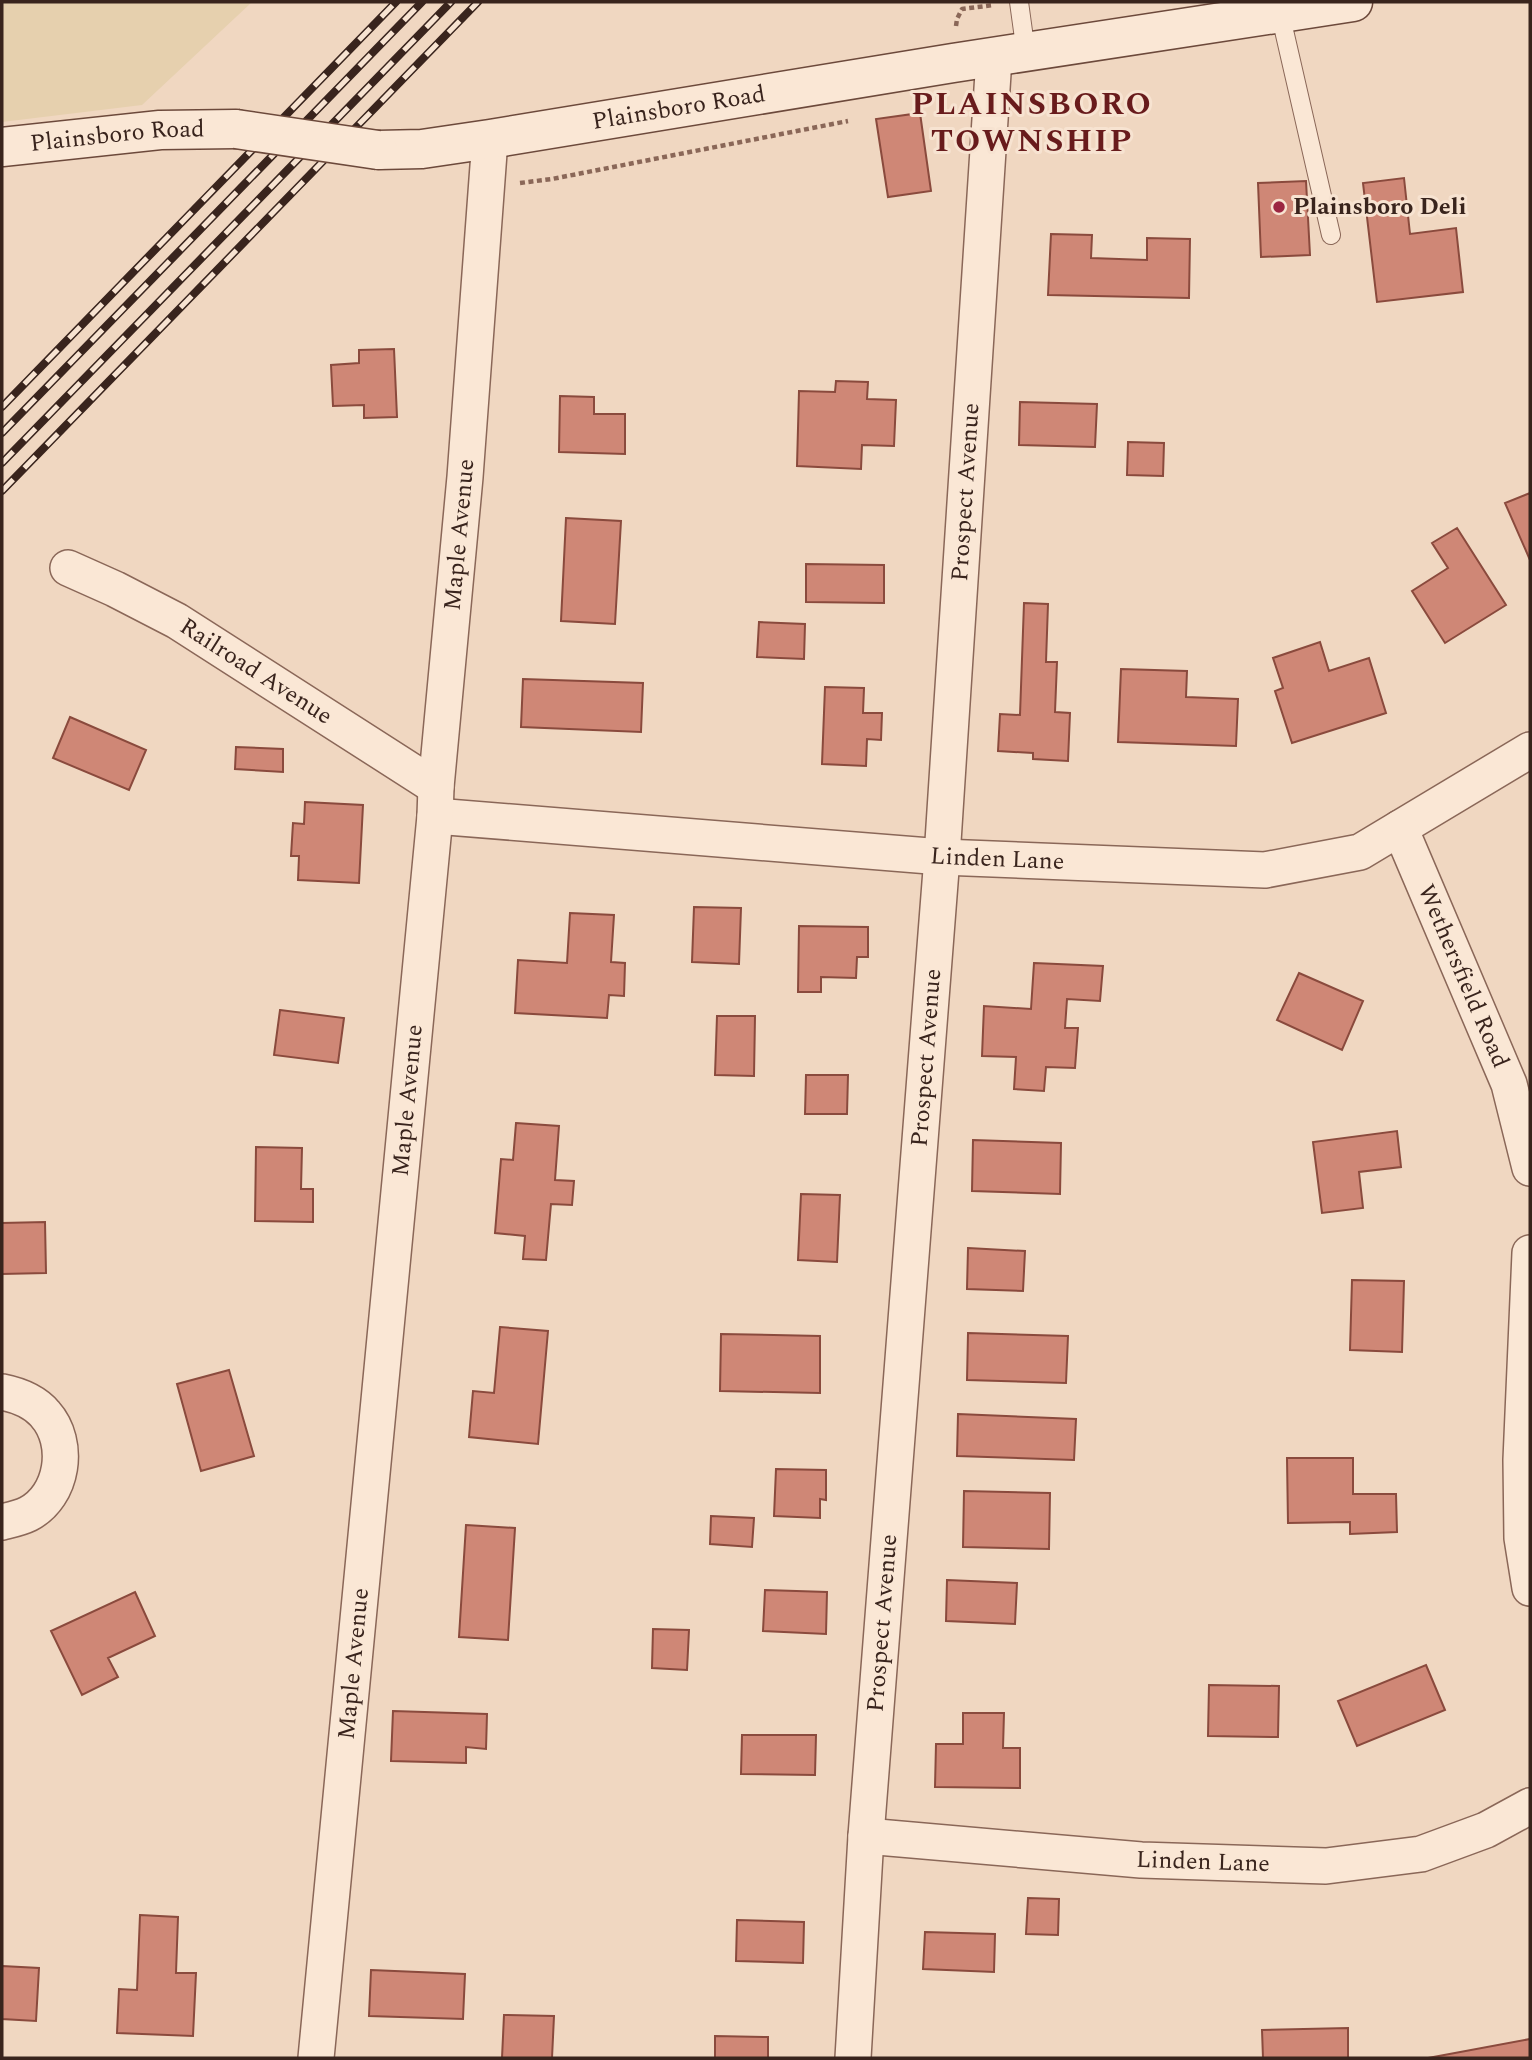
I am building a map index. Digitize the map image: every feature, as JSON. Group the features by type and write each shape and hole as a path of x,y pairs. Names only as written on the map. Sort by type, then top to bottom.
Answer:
{"street":[{"name":"Plainsboro Road","path":"2,147 160,130 236,129 378,150 422,149 940,65 1353,2"},
{"name":"Prospect Avenue","path":"853,2058 866,1836 942,857 1010,55"},
{"name":"Maple Avenue","path":"316,2058 465,477 490,139"},
{"name":"Railroad Avenue","path":"68,568 177,621 435,802"},
{"name":"Linden Lane","path":"435,802 942,857 1265,870 1360,852 1530,750"},
{"name":"Wethersfield Road","path":"1399,828 1509,1084 1530,1168"},
{"path":"1530,1253 1521,1460 1522,1538 1530,1588"},
{"path":"2,1392 22,1397 45,1413 55,1430 61,1457 58,1478 45,1501 29,1514 2,1522"},
{"name":"Linden Lane","path":"866,1836 1141,1860 1326,1866 1421,1854 1486,1830 1530,1807"}],"lane":[{"path":"1010,55 1019,2"},
{"path":"1280,13 1331,235"}],"path":[{"path":"486,187 552,179 854,120"}],"shaded area":[{"path":"2,2 252,2 142,105 2,122"}],"building":[{"path":"920,113 931,191 888,197 876,119"},
{"path":"1404,178 1410,234 1456,228 1463,292 1377,302 1363,183"},
{"path":"1306,181 1310,255 1261,257 1258,183"},
{"path":"1051,234 1092,235 1091,258 1147,260 1147,238 1190,239 1189,298 1048,295"},
{"path":"394,349 397,417 364,418 364,405 333,406 331,365 359,363 359,350"},
{"path":"836,381 868,382 867,399 896,400 894,446 862,445 861,469 797,466 799,391 835,392"},
{"path":"560,396 594,397 594,414 625,414 625,454 559,452"},
{"path":"1020,402 1097,404 1095,447 1019,445"},
{"path":"1128,442 1164,443 1163,476 1127,475"},
{"path":"1530,493 1530,560 1505,503"},
{"path":"566,518 621,521 615,624 561,621"},
{"path":"1457,528 1506,605 1445,643 1412,591 1448,568 1432,543"},
{"path":"806,564 884,565 884,603 806,602"},
{"path":"1024,603 1048,604 1046,662 1057,662 1055,712 1070,713 1068,761 1033,759 1033,753 998,751 1000,714 1020,715"},
{"path":"759,622 805,624 804,659 757,657"},
{"path":"1320,642 1329,671 1369,658 1386,713 1292,743 1275,691 1283,688 1273,658"},
{"path":"1121,669 1187,671 1186,697 1238,699 1236,746 1118,742"},
{"path":"523,679 643,683 641,732 521,727"},
{"path":"825,687 864,688 863,713 882,713 881,740 867,739 866,766 822,764"},
{"path":"70,717 146,750 129,790 53,758"},
{"path":"236,747 283,749 283,772 235,769"},
{"path":"305,802 363,805 359,883 298,880 299,856 291,856 293,823 304,824"},
{"path":"694,907 741,908 739,964 692,962"},
{"path":"570,913 614,915 611,962 625,963 624,996 609,995 607,1018 515,1013 518,960 567,963"},
{"path":"799,926 868,927 868,957 857,957 856,978 821,977 821,992 798,992"},
{"path":"1034,963 1103,966 1100,1001 1067,999 1065,1028 1078,1028 1075,1068 1046,1067 1044,1091 1014,1089 1016,1057 982,1056 984,1006 1031,1009"},
{"path":"1299,973 1363,1001 1342,1050 1277,1020"},
{"path":"280,1010 344,1018 338,1063 274,1055"},
{"path":"717,1016 755,1016 754,1076 715,1075"},
{"path":"806,1075 848,1075 847,1114 805,1114"},
{"path":"516,1123 559,1126 555,1180 574,1181 572,1205 551,1204 546,1260 523,1259 525,1236 495,1233 501,1159 513,1160"},
{"path":"1397,1131 1401,1167 1359,1172 1363,1208 1322,1213 1313,1142"},
{"path":"973,1140 1061,1143 1060,1194 972,1191"},
{"path":"256,1147 302,1148 301,1189 313,1189 313,1222 255,1221"},
{"path":"801,1194 840,1195 837,1262 798,1260"},
{"path":"45,1222 46,1273 2,1274 2,1223"},
{"path":"968,1248 1025,1251 1023,1291 967,1289"},
{"path":"1352,1280 1404,1281 1402,1352 1350,1350"},
{"path":"500,1327 548,1331 538,1444 469,1437 473,1391 494,1393"},
{"path":"968,1333 1068,1336 1066,1383 967,1380"},
{"path":"721,1334 820,1336 820,1393 720,1391"},
{"path":"229,1370 254,1456 201,1471 177,1384"},
{"path":"958,1414 1076,1419 1074,1460 957,1456"},
{"path":"1287,1458 1353,1458 1353,1494 1396,1494 1397,1532 1350,1534 1350,1522 1288,1523"},
{"path":"776,1469 826,1470 826,1500 820,1499 820,1518 774,1516"},
{"path":"964,1491 1050,1493 1049,1549 963,1547"},
{"path":"711,1516 754,1518 752,1547 710,1544"},
{"path":"466,1525 515,1528 508,1640 459,1637"},
{"path":"947,1580 1017,1583 1015,1624 946,1621"},
{"path":"765,1590 827,1592 826,1634 763,1631"},
{"path":"135,1592 155,1636 108,1658 118,1677 82,1695 51,1631"},
{"path":"653,1629 689,1630 687,1670 652,1668"},
{"path":"1426,1665 1445,1710 1357,1746 1338,1701"},
{"path":"1209,1685 1279,1686 1278,1737 1208,1736"},
{"path":"393,1711 487,1714 486,1749 466,1747 466,1763 391,1761"},
{"path":"963,1713 1004,1713 1003,1748 1020,1748 1020,1788 935,1787 936,1744 963,1744"},
{"path":"742,1735 816,1735 815,1775 741,1774"},
{"path":"1028,1898 1059,1899 1058,1935 1026,1934"},
{"path":"140,1915 178,1917 176,1973 196,1973 193,2036 117,2033 119,1989 137,1990"},
{"path":"737,1920 804,1922 803,1963 736,1961"},
{"path":"925,1932 995,1934 994,1972 923,1969"},
{"path":"2,1966 39,1968 36,2021 2,2019"},
{"path":"371,1970 465,1974 463,2019 369,2016"},
{"path":"504,2015 554,2016 552,2058 502,2058"},
{"path":"1348,2028 1348,2058 1263,2058 1262,2030"},
{"path":"715,2036 768,2037 768,2058 715,2058"},
{"path":"1530,2039 1530,2058 1428,2058"}],"railway":[{"path":"2,407 396,2"},
{"path":"2,433 422,2"},
{"path":"2,463 451,2"},
{"path":"2,491 478,2"}],"place":[{"name":"Plainsboro Deli","path":"1279,207"}],"district":[{"name":"PLAINSBORO TOWNSHIP","path":"1032,122"}]}
